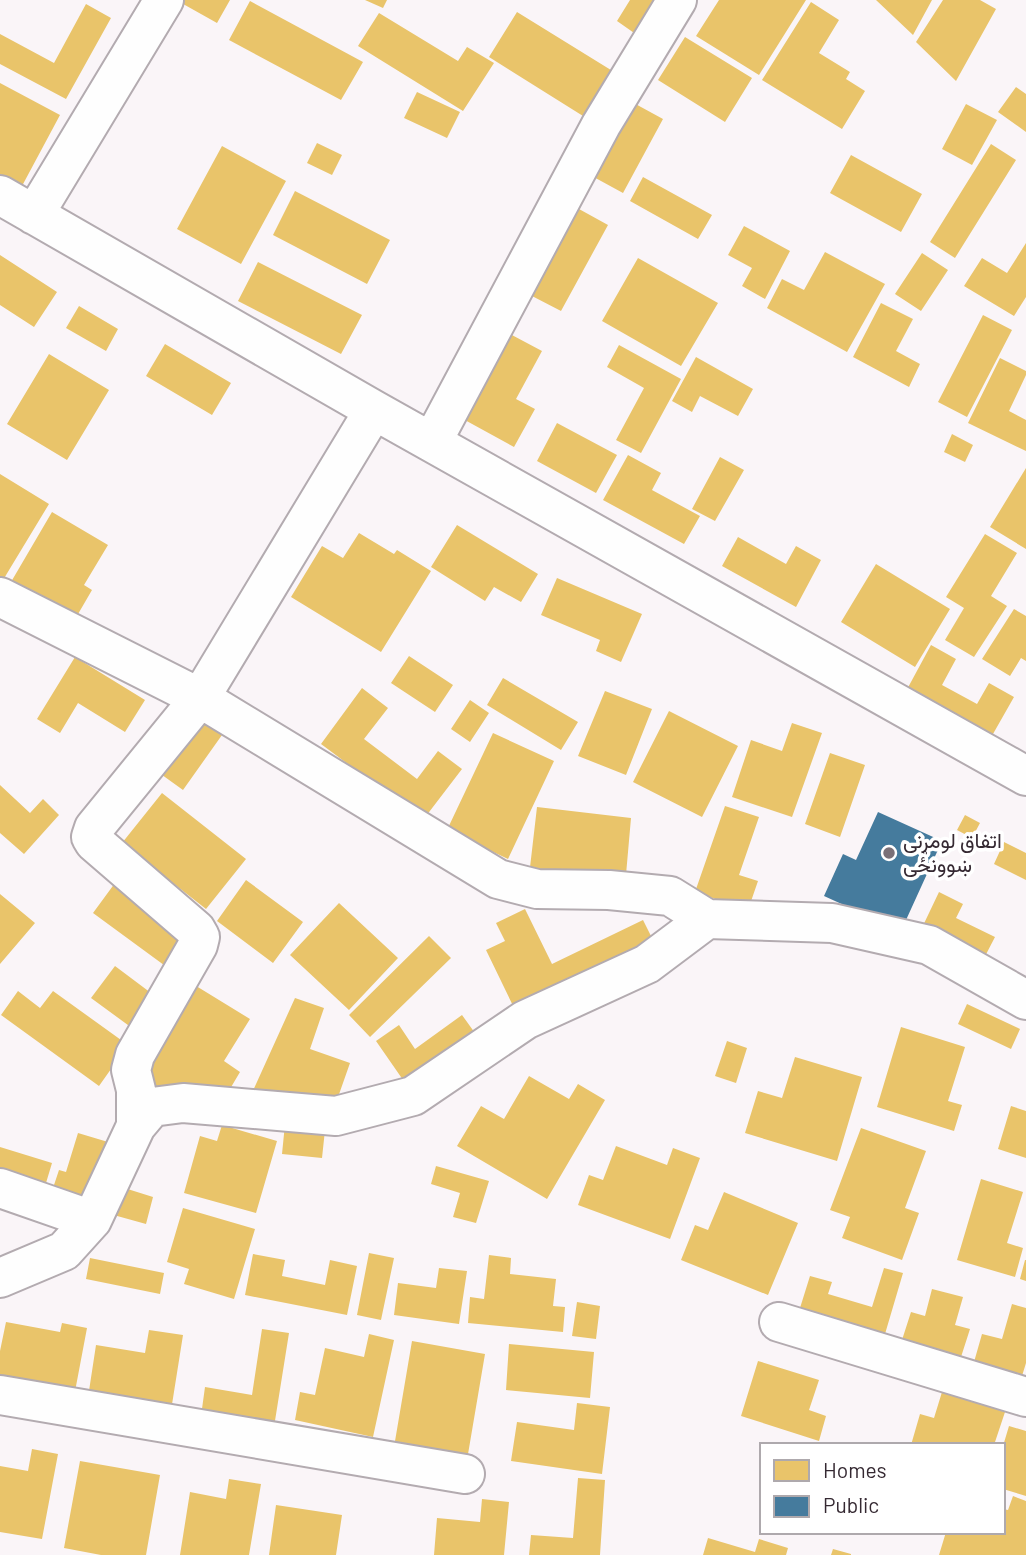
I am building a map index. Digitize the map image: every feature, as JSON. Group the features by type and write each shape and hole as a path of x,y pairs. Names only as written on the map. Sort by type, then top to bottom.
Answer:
{"street":[{"path":"34,215 164,0"},
{"path":"432,442 601,125 677,0"},
{"path":"0,195 374,410 1026,776"},
{"path":"136,1126 136,1090 131,1070 135,1055 198,945 200,937 196,930 91,837 94,828 200,698 374,410"},
{"path":"0,597 200,698 498,879 537,889 609,890 670,896 707,919 832,923 929,945 1026,1000"},
{"path":"0,1278 64,1251 92,1220 136,1126 152,1107 183,1103 336,1116 413,1096 525,1020 647,964 707,919"},
{"path":"0,1188 92,1220"},
{"path":"779,1322 1026,1397"},
{"path":"0,1395 465,1474"}],"building: Homes":[{"path":"176,0 230,0 217,23"},
{"path":"365,0 387,0 383,8"},
{"path":"630,0 659,0 637,35 617,21"},
{"path":"719,0 806,0 759,75 696,36"},
{"path":"876,0 932,0 913,35"},
{"path":"943,0 980,0 996,9 956,81 916,42"},
{"path":"250,1 363,62 341,100 229,40"},
{"path":"811,2 839,20 819,53 850,72 846,79 865,91 842,129 762,80"},
{"path":"86,4 111,18 66,99 0,64 0,34 54,63"},
{"path":"517,12 619,75 591,121 489,57"},
{"path":"379,13 458,61 467,47 494,63 463,111 358,46"},
{"path":"685,37 752,78 725,122 658,80"},
{"path":"0,83 60,115 22,186 0,174"},
{"path":"1016,87 1026,94 1026,132 998,112"},
{"path":"417,92 460,112 447,138 404,118"},
{"path":"630,101 663,119 623,193 590,175"},
{"path":"966,104 997,120 972,165 942,149"},
{"path":"317,143 342,155 332,175 307,163"},
{"path":"991,144 1016,160 955,258 930,242"},
{"path":"222,146 286,181 241,264 177,229"},
{"path":"851,155 922,194 901,232 830,193"},
{"path":"643,177 712,215 698,239 630,201"},
{"path":"295,191 390,240 367,284 273,235"},
{"path":"579,209 608,225 561,311 532,296"},
{"path":"744,226 790,251 765,299 742,286 752,268 728,255"},
{"path":"1026,243 1026,297 1014,316 964,286 982,258 1007,273"},
{"path":"825,252 885,284 847,352 767,308 782,279 804,290"},
{"path":"922,253 948,270 921,311 895,294"},
{"path":"0,255 57,292 34,327 0,305"},
{"path":"638,258 718,303 681,366 602,321"},
{"path":"258,262 362,315 341,354 238,301"},
{"path":"881,303 913,319 896,351 920,364 909,387 853,357"},
{"path":"79,306 118,329 106,351 66,328"},
{"path":"983,315 1012,330 967,417 938,402"},
{"path":"510,334 542,351 516,399 535,409 514,447 463,419"},
{"path":"165,344 231,383 212,415 146,376"},
{"path":"619,345 681,379 641,453 616,440 644,388 607,367"},
{"path":"49,354 109,390 67,460 7,424"},
{"path":"696,357 753,389 738,416 700,396 692,412 672,401"},
{"path":"1000,358 1026,371 1009,411 1026,420 1026,451 968,423"},
{"path":"557,423 617,455 596,493 537,461"},
{"path":"952,434 973,445 965,462 944,452"},
{"path":"628,455 661,473 652,490 700,516 684,544 603,500"},
{"path":"720,457 744,470 715,521 692,509"},
{"path":"1026,468 1026,549 990,527"},
{"path":"0,474 49,504 0,585"},
{"path":"52,512 108,545 84,585 92,590 74,621 11,582"},
{"path":"457,525 538,574 521,602 494,587 485,601 431,567"},
{"path":"359,533 394,554 397,550 431,571 381,652 291,597 322,546 343,558"},
{"path":"985,534 1017,553 991,596 1007,606 974,657 945,640 964,608 946,597"},
{"path":"738,537 786,564 796,546 821,560 796,607 722,566"},
{"path":"876,564 950,609 915,667 841,622"},
{"path":"557,578 642,614 621,662 596,651 600,640 541,615"},
{"path":"1014,609 1026,616 1026,661 1021,658 1010,676 982,659"},
{"path":"931,645 956,659 942,685 977,704 989,683 1014,697 989,741 905,693"},
{"path":"409,656 453,685 435,712 391,683"},
{"path":"75,657 145,700 125,732 78,703 60,733 37,719"},
{"path":"503,678 578,722 561,750 487,705"},
{"path":"362,688 388,708 364,739 417,779 438,751 462,769 423,820 321,744"},
{"path":"605,691 652,709 626,775 578,756"},
{"path":"470,700 489,713 470,742 451,729"},
{"path":"669,711 738,746 702,817 633,782"},
{"path":"191,713 222,735 183,790 151,767"},
{"path":"792,723 822,733 792,817 732,797 751,740 782,751"},
{"path":"493,733 554,761 508,859 447,830"},
{"path":"830,753 865,765 840,837 805,824"},
{"path":"0,785 30,813 43,799 59,815 24,854 0,833"},
{"path":"162,793 246,859 206,909 122,843"},
{"path":"725,806 759,817 739,875 758,881 748,910 695,892"},
{"path":"537,807 631,818 625,886 529,876"},
{"path":"965,815 980,823 972,838 957,830"},
{"path":"1004,842 1026,853 1026,880 994,864"},
{"path":"246,880 303,922 273,963 217,921"},
{"path":"115,883 190,937 168,968 93,913"},
{"path":"939,892 963,904 956,918 995,937 981,964 919,934"},
{"path":"0,894 35,923 0,964"},
{"path":"339,903 398,958 349,1010 290,955"},
{"path":"525,909 552,964 643,920 655,944 516,1012 486,950 505,941 496,923"},
{"path":"429,936 451,958 370,1037 349,1015"},
{"path":"115,966 155,996 132,1028 91,998"},
{"path":"188,981 250,1019 224,1061 240,1072 227,1094 148,1089 137,1067"},
{"path":"18,991 40,1008 53,991 128,1045 99,1086 1,1015"},
{"path":"295,998 324,1008 310,1049 350,1063 337,1100 251,1095"},
{"path":"967,1004 1020,1029 1011,1049 958,1024"},
{"path":"462,1015 480,1040 410,1090 376,1041 399,1025 415,1049"},
{"path":"901,1027 965,1047 948,1101 962,1105 954,1131 877,1107"},
{"path":"727,1041 747,1048 736,1083 715,1076"},
{"path":"795,1057 862,1077 837,1161 745,1133 758,1091 782,1098"},
{"path":"529,1076 569,1099 578,1084 605,1100 547,1199 457,1146 481,1106 504,1119"},
{"path":"1011,1106 1026,1111 1026,1158 998,1149"},
{"path":"285,1124 325,1130 322,1158 282,1154"},
{"path":"222,1125 277,1141 256,1213 184,1193 200,1136 217,1141"},
{"path":"861,1128 926,1151 905,1208 919,1213 902,1260 842,1238 850,1217 830,1210"},
{"path":"78,1133 108,1142 87,1211 49,1200 59,1170 66,1172"},
{"path":"616,1146 667,1165 673,1148 700,1158 670,1239 578,1205 589,1175 603,1180"},
{"path":"0,1147 52,1163 43,1193 0,1180"},
{"path":"436,1166 489,1181 476,1223 453,1217 460,1193 431,1184"},
{"path":"981,1179 1023,1192 1007,1243 1023,1248 1015,1277 957,1260"},
{"path":"118,1186 153,1197 146,1224 110,1214"},
{"path":"724,1192 798,1223 768,1295 681,1260 695,1225 708,1230"},
{"path":"183,1208 255,1229 234,1299 184,1284 189,1269 167,1262"},
{"path":"369,1253 394,1258 381,1320 357,1315"},
{"path":"253,1254 285,1260 282,1276 325,1285 330,1260 357,1266 347,1315 245,1295"},
{"path":"489,1255 511,1258 510,1274 556,1279 553,1306 565,1307 563,1332 468,1323 470,1297 484,1299"},
{"path":"90,1258 164,1273 160,1294 86,1279"},
{"path":"1026,1260 1026,1281 1020,1279"},
{"path":"439,1268 467,1271 459,1324 394,1315 398,1283 436,1288"},
{"path":"884,1268 903,1273 885,1334 800,1308 810,1276 832,1282 828,1294 872,1307"},
{"path":"932,1289 963,1297 955,1325 970,1329 961,1357 902,1340 911,1312 925,1316"},
{"path":"577,1302 600,1306 596,1339 572,1336"},
{"path":"1012,1304 1026,1308 1026,1363 1022,1376 974,1362 982,1334 1002,1339"},
{"path":"6,1322 60,1332 62,1323 87,1328 73,1402 0,1388 0,1351"},
{"path":"262,1329 289,1333 274,1427 201,1416 205,1387 252,1395"},
{"path":"149,1330 183,1335 170,1417 87,1404 96,1345 145,1353"},
{"path":"369,1334 394,1340 373,1437 295,1420 300,1392 315,1395 325,1348 364,1357"},
{"path":"412,1341 485,1354 467,1460 394,1447"},
{"path":"509,1344 594,1352 590,1398 506,1390"},
{"path":"758,1361 819,1380 809,1410 826,1416 819,1441 741,1416"},
{"path":"942,1392 1005,1412 995,1443 912,1443 920,1414 934,1418"},
{"path":"577,1403 610,1407 602,1474 511,1461 517,1422 574,1430"},
{"path":"1009,1426 1026,1431 1026,1496 1005,1490 1004,1443"},
{"path":"32,1449 58,1454 42,1539 0,1532 0,1466 28,1471"},
{"path":"80,1461 160,1475 146,1555 101,1555 64,1548"},
{"path":"578,1478 605,1480 600,1555 529,1555 531,1535 573,1538"},
{"path":"229,1479 261,1484 249,1555 180,1555 190,1492 226,1499"},
{"path":"1013,1496 1026,1501 1026,1555 939,1555 945,1534 1005,1534 1005,1509 1008,1510"},
{"path":"482,1499 509,1502 504,1555 434,1555 437,1518 480,1522"},
{"path":"276,1505 342,1515 336,1555 269,1555"},
{"path":"708,1538 755,1552 759,1539 788,1548 786,1555 703,1555"},
{"path":"833,1549 851,1554 851,1555 831,1555"}],"building: Public":[{"name":"اتفاق لومړنی ښوونځی","path":"878,812 942,841 901,931 824,896 843,854 856,860"}],"place":[{"name":"اتفاق لومړنی ښوونځی","path":"889,853"}]}
